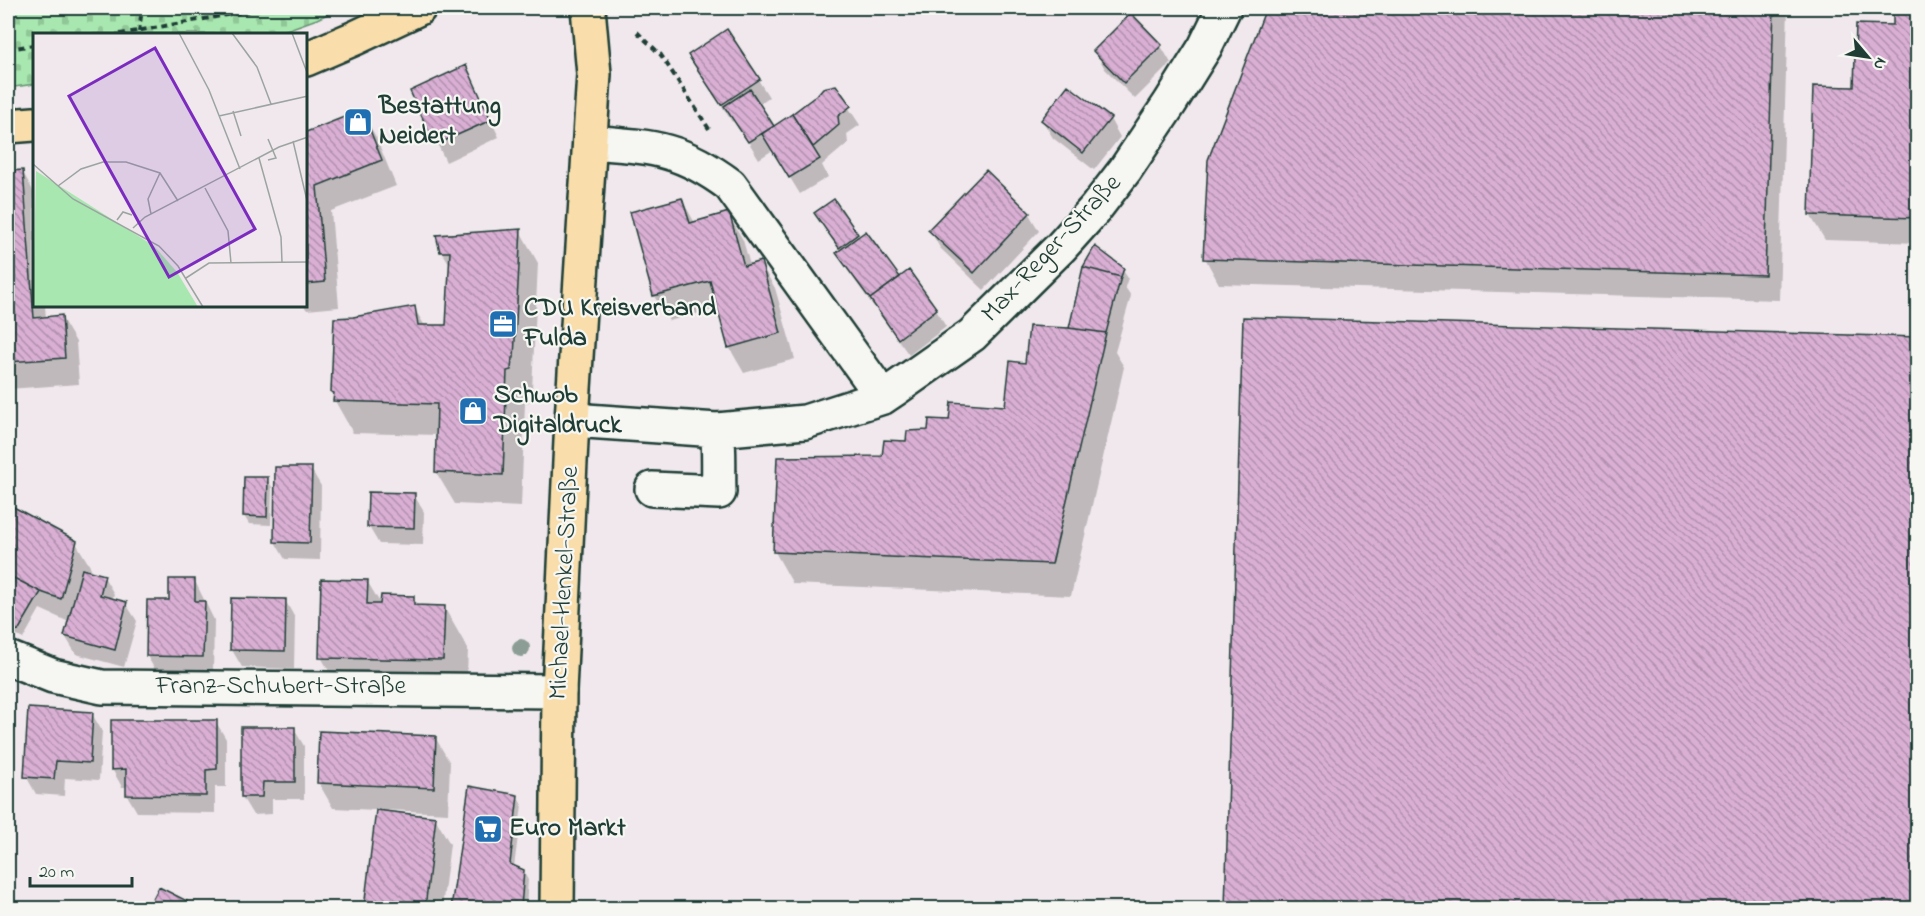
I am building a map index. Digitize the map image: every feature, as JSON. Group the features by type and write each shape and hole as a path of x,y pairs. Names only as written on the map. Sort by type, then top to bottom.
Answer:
{"main road":[{"path":"308,58 419,8"},
{"name":"Michael-Henkel-Straße","path":"557,909 559,691 572,420 594,74 588,8"},
{"path":"8,126 33,124"}],"street":[{"name":"Max-Reger-Straße","path":"572,420 717,430 805,422 882,397 972,335 1095,209 1125,170 1170,103 1205,47 1224,8"},
{"path":"590,142 654,147 678,154 705,167 730,185 882,397"},
{"path":"652,489 719,492 717,430"},
{"name":"Franz-Schubert-Straße","path":"8,658 53,676 102,687 559,691"}],"path":[{"path":"139,32 142,8"},
{"path":"130,33 266,8"},
{"path":"637,32 661,55 716,141"},
{"path":"8,49 33,45"}],"green space":[{"path":"8,8 340,8 278,33 33,33 33,84 8,88"}],"building":[{"path":"1266,8 1774,8 1765,275 1203,259 1208,160"},
{"path":"1893,8 1918,8 1918,218 1809,215 1813,86 1854,87 1856,24 1893,25"},
{"path":"1131,13 1162,45 1124,83 1093,51"},
{"path":"727,29 760,79 721,105 688,55"},
{"path":"466,65 491,120 435,145 410,91"},
{"path":"836,85 851,106 838,116 839,125 813,147 792,114 823,88"},
{"path":"1068,85 1111,118 1083,153 1041,120"},
{"path":"750,89 774,126 748,142 724,106"},
{"path":"362,110 382,160 317,186 325,282 308,284 308,131"},
{"path":"792,114 820,159 789,178 762,134"},
{"path":"23,170 34,318 62,315 65,358 8,362 8,171"},
{"path":"986,170 1030,213 974,273 928,230"},
{"path":"682,198 690,223 729,212 744,266 761,261 781,333 728,348 710,281 653,296 630,212"},
{"path":"834,199 858,234 839,248 814,213"},
{"path":"521,229 514,358 512,358 511,370 507,371 503,475 435,472 437,404 333,401 334,393 331,392 334,318 415,306 418,325 446,325 450,252 440,252 436,235"},
{"path":"866,231 900,277 870,299 836,253"},
{"path":"1095,246 1124,268 1121,277 1083,267"},
{"path":"1083,267 1121,277 1106,333 1069,328"},
{"path":"909,270 937,309 898,339 870,299"},
{"path":"1243,317 1918,337 1918,908 1225,908"},
{"path":"1029,326 1106,333 1052,564 773,552 777,457 882,456 884,440 906,441 907,431 928,430 929,419 949,420 951,402 1005,406 1010,361 1025,363"},
{"path":"275,467 312,467 310,543 274,542"},
{"path":"244,477 268,477 267,517 243,516"},
{"path":"368,492 415,493 414,528 367,527"},
{"path":"8,504 77,541 61,599 41,592 8,575"},
{"path":"82,569 105,575 100,595 127,602 115,650 64,636"},
{"path":"8,575 41,592 18,631 8,626"},
{"path":"169,579 195,579 195,601 205,601 203,657 146,656 147,600 169,600"},
{"path":"321,579 368,580 367,604 380,604 381,595 414,596 414,605 445,606 443,660 319,658"},
{"path":"231,598 286,599 285,651 230,650"},
{"path":"28,708 93,712 90,763 56,761 54,779 24,777"},
{"path":"111,720 217,720 217,769 206,770 206,796 126,795 126,769 111,770"},
{"path":"241,727 295,727 295,782 263,782 262,797 241,797"},
{"path":"319,731 436,736 434,788 317,783"},
{"name":"Euro Markt","path":"469,786 518,795 510,864 524,870 521,908 451,908"},
{"path":"376,810 436,817 425,908 364,908"},
{"path":"159,887 187,901 183,908 148,908"}],"place":[{"name":"Bestattung Neidert","path":"358,122"},
{"name":"CDU Kreisverband Fulda","path":"503,324"},
{"name":"Schwob Digitaldruck","path":"473,411"},
{"name":"Euro Markt","path":"488,829"}]}
